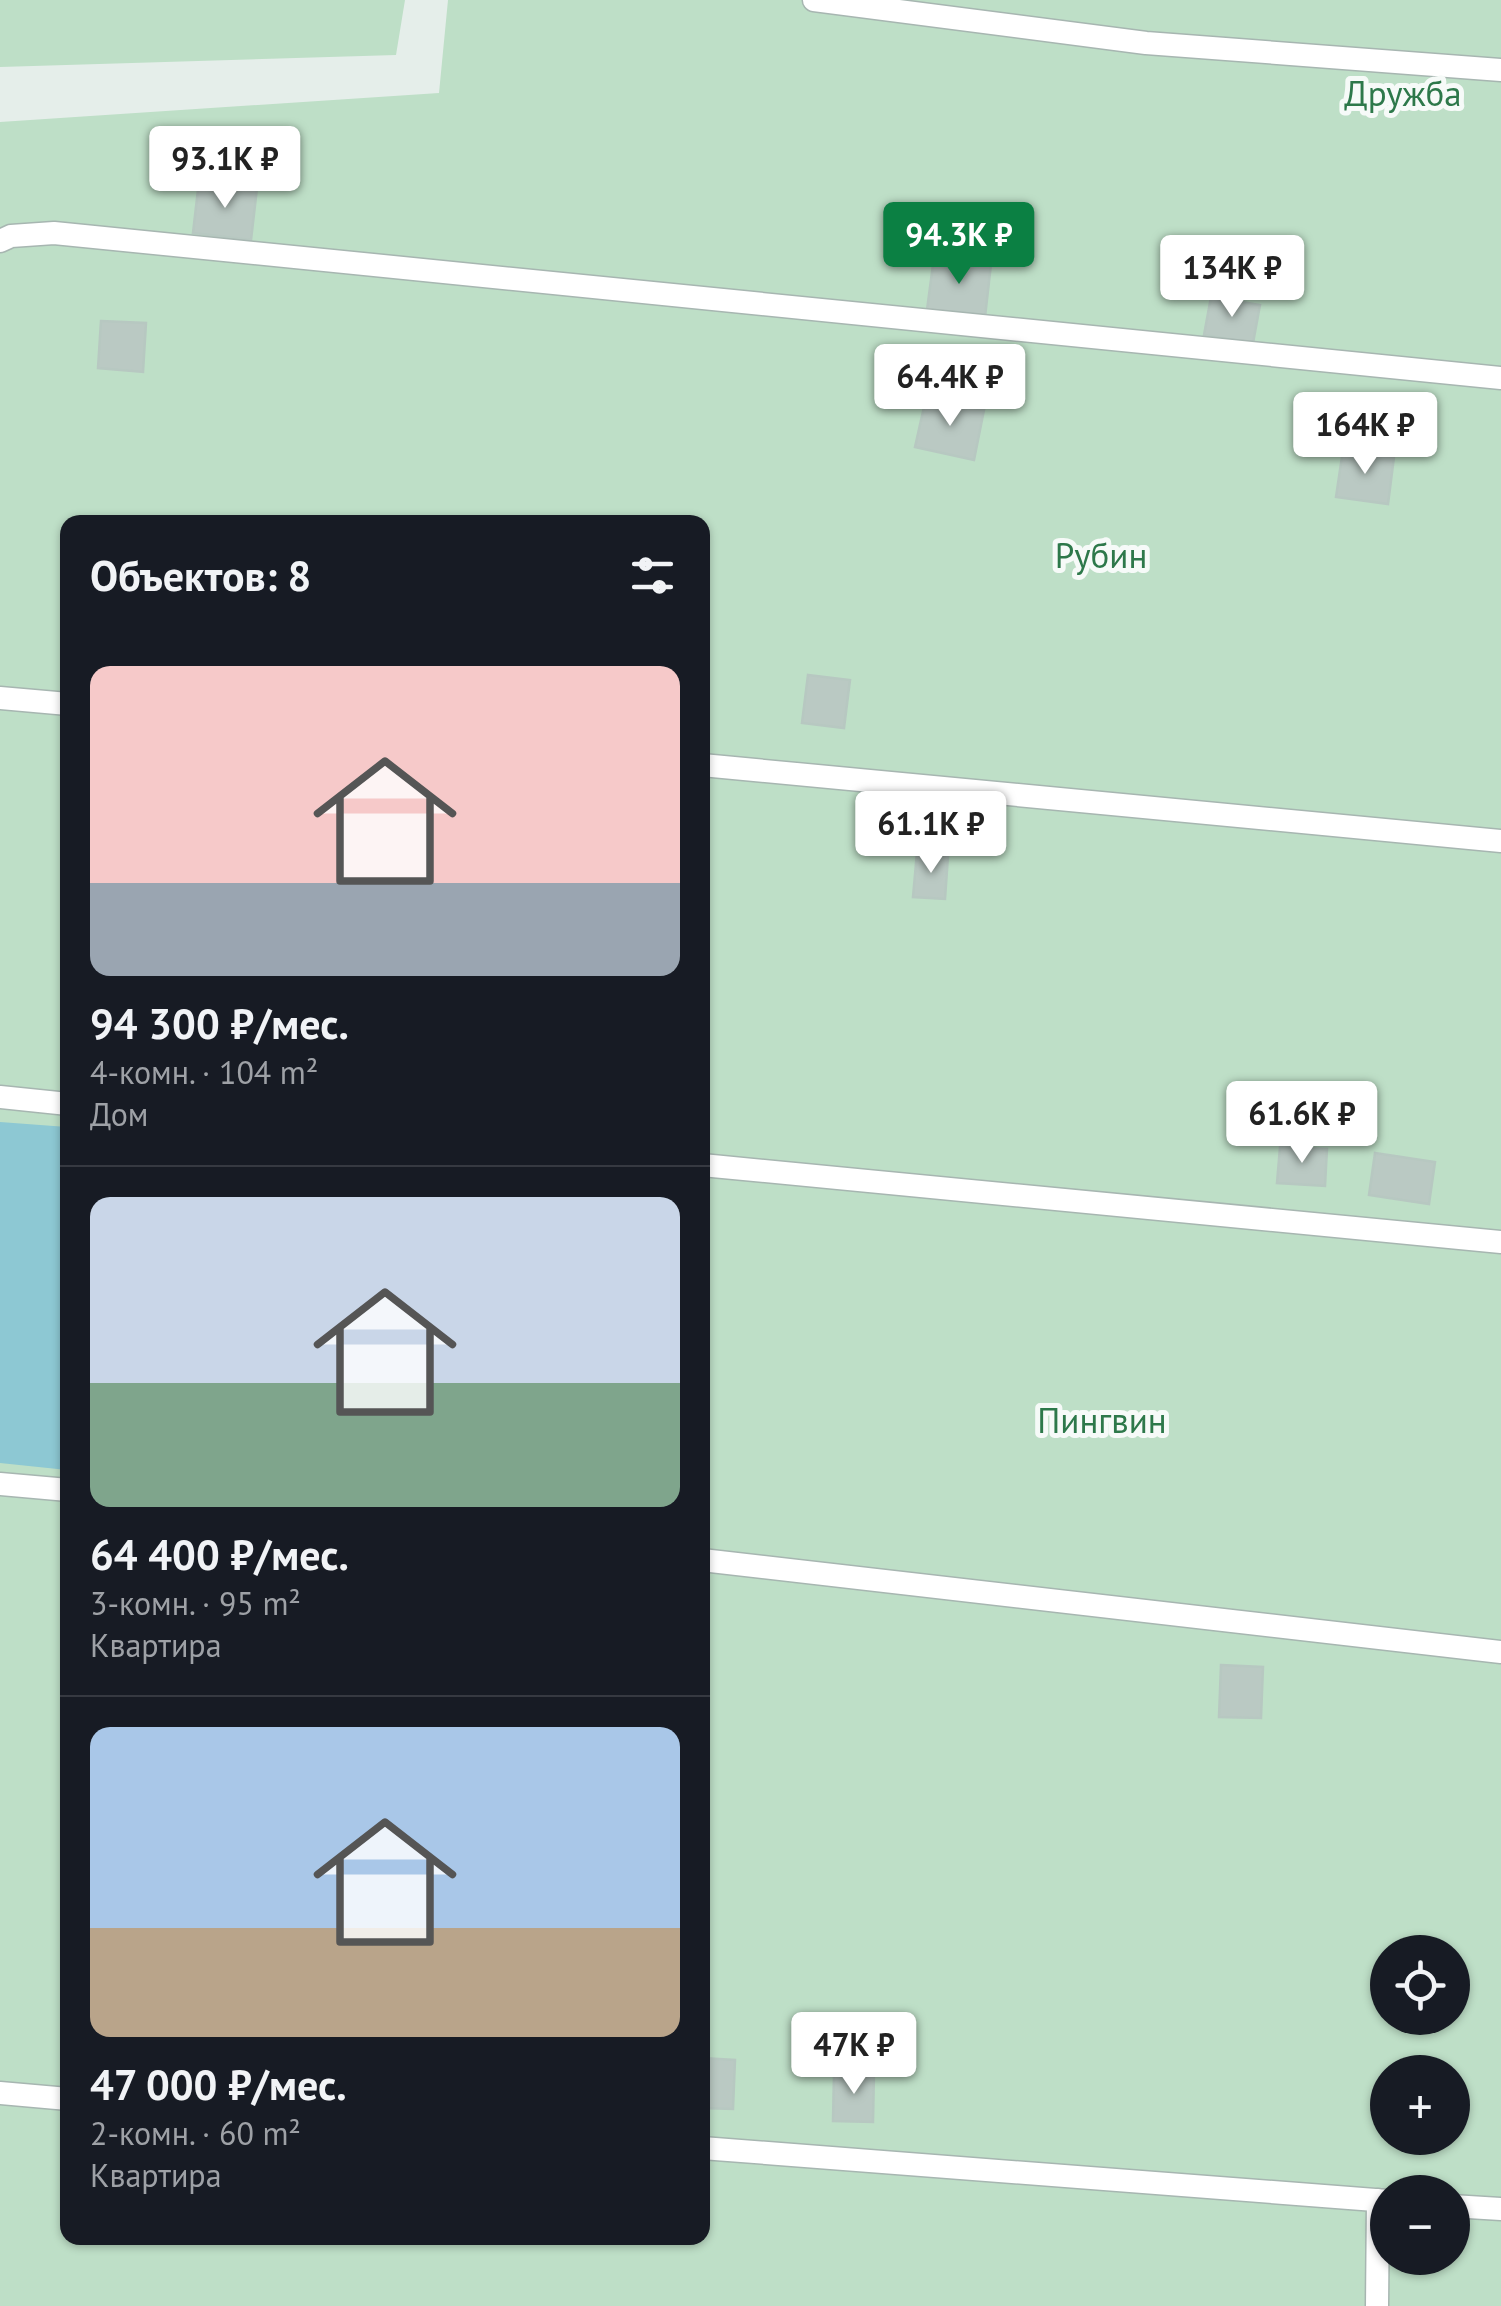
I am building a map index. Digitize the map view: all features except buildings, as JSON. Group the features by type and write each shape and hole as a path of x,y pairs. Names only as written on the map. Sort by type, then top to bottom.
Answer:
{"lane":[{"path":"814,0 1146,43 1501,70"},
{"path":"0,241 11,236 54,234 1501,378"},
{"path":"0,698 60,703"},
{"path":"710,766 1501,842"},
{"path":"0,1098 60,1103"},
{"path":"710,1166 1501,1242"},
{"path":"0,1484 60,1489"},
{"path":"710,1561 1501,1652"},
{"path":"0,2094 60,2098"},
{"path":"710,2149 1370,2200"},
{"path":"1470,2207 1501,2209"},
{"path":"1376,2306 1378,2275"}],"green space":[{"path":"0,0 405,0 396,55 0,67"},
{"path":"448,0 1501,0 1501,2306 0,2306 0,122 439,93"}],"water":[{"path":"0,1122 60,1126 60,1469 0,1463"}],"park label":[{"name":"Дружба","path":"1403,94"},
{"name":"Рубин","path":"1101,556"},
{"name":"Пингвин","path":"1102,1421"}]}
